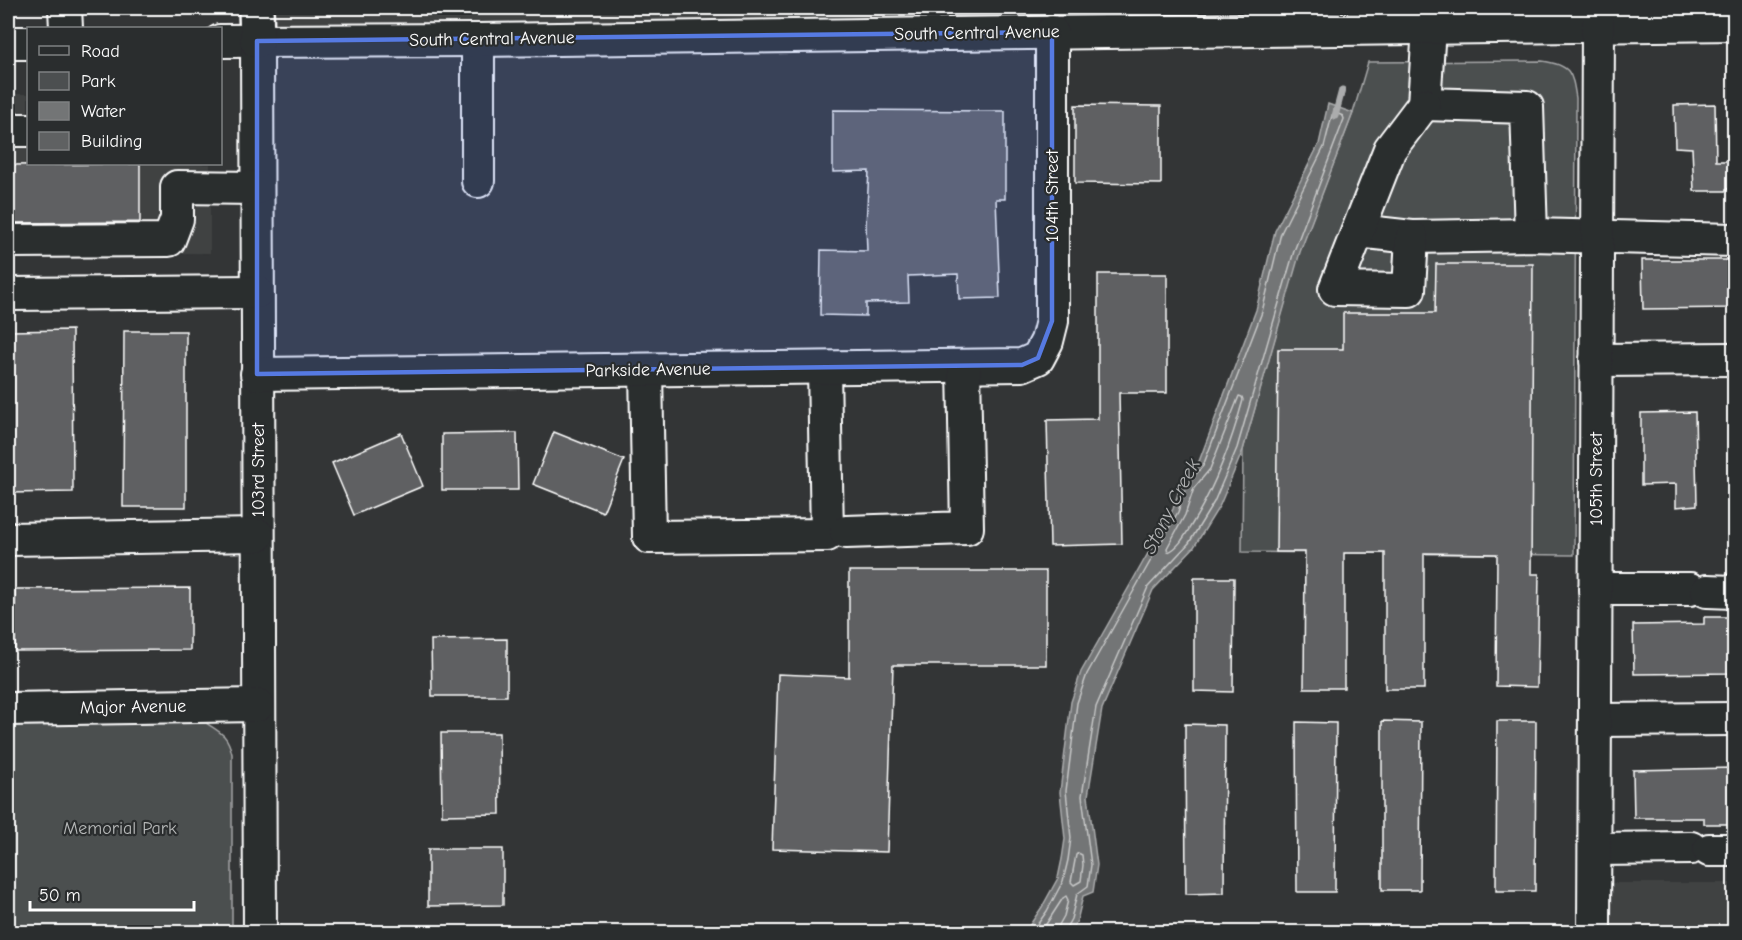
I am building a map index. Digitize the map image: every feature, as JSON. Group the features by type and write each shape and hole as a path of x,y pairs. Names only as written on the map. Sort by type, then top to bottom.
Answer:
{"main road":[{"name":"103rd Street","path":"256,8 256,41"}],"street":[{"path":"65,8 66,27"},
{"name":"South Central Avenue","path":"222,41 1052,32 1269,19 1430,28 1734,24"},
{"name":"105th Street","path":"1594,933 1598,26"},
{"path":"1412,237 1408,290 1335,288 1390,149 1424,104 1430,28"},
{"name":"104th Street","path":"1038,358 1047,341 1052,321 1052,32"},
{"path":"478,40 478,181"},
{"name":"103rd Street","path":"256,41 260,933"},
{"path":"8,43 27,43"},
{"path":"1424,104 1527,107 1531,235"},
{"path":"8,130 27,130"},
{"path":"8,241 169,240 177,219 177,175 257,188"},
{"path":"1358,231 1412,237 1531,235 1734,240"},
{"path":"8,294 257,292"},
{"name":"Parkside Avenue","path":"257,374 1022,365 1038,358"},
{"path":"1596,360 1734,359"},
{"path":"846,532 967,528 964,366"},
{"path":"646,370 649,537 827,535 824,368"},
{"path":"8,539 258,535"},
{"path":"1595,589 1711,591"},
{"name":"Major Avenue","path":"8,709 258,705"},
{"path":"1595,720 1734,719"},
{"path":"1595,849 1711,850"}],"highlighted area":[{"path":"1052,32 1052,321 1038,358 1022,365 257,374 257,41"}],"shaded area":[{"path":"256,8 1269,8 1269,30 257,41"},
{"path":"8,94 27,94 27,165 210,165 210,253 8,254"},
{"path":"1608,883 1734,883 1734,932 1608,932"}],"green space":[{"path":"1542,61 1559,65 1568,71 1576,98 1574,555 1242,552 1243,450 1299,253 1353,113 1368,62"},
{"name":"Memorial Park","path":"206,723 224,736 232,754 232,932 8,932 8,725"}],"water":[{"path":"1328,104 1353,113 1300,252 1243,450 1220,505 1194,547 1153,590 1102,709 1088,796 1097,865 1093,892 1083,896 1077,921 1070,932 1025,932 1058,878 1065,839 1060,792 1071,702 1081,672 1173,509 1182,481 1198,464 1256,310 1275,231 1319,144"}],"building":[{"path":"1715,104 1716,161 1734,161 1734,189 1694,191 1692,148 1675,147 1674,105"},
{"path":"1075,105 1161,106 1161,184 1075,183"},
{"path":"833,110 1005,111 1005,199 996,199 1000,298 959,299 958,274 908,276 909,302 866,303 866,316 820,315 821,250 867,251 869,171 833,172"},
{"path":"8,165 140,165 140,222 8,223"},
{"path":"1642,260 1734,260 1734,308 1643,309"},
{"path":"1436,264 1533,264 1531,574 1539,574 1537,687 1496,686 1497,554 1424,553 1424,689 1385,689 1385,553 1344,553 1344,688 1304,688 1305,552 1276,552 1278,349 1343,349 1343,313 1435,313"},
{"path":"1098,274 1167,274 1167,393 1119,393 1122,544 1050,546 1047,420 1098,419"},
{"path":"72,330 73,492 8,493 8,331"},
{"path":"124,331 186,331 186,507 123,507"},
{"path":"1695,412 1697,505 1676,507 1676,484 1641,485 1641,413"},
{"path":"554,432 624,460 603,512 533,484"},
{"path":"401,433 423,486 354,515 332,463"},
{"path":"517,433 518,490 442,490 442,434"},
{"path":"849,571 1046,571 1046,665 893,665 887,852 772,849 778,674 849,677"},
{"path":"1194,578 1234,578 1233,692 1194,691"},
{"path":"190,588 190,650 15,651 15,589"},
{"path":"1704,617 1734,617 1734,673 1634,674 1633,625 1704,624"},
{"path":"507,639 507,696 432,696 431,640"},
{"path":"1382,721 1421,722 1420,890 1382,890"},
{"path":"1497,721 1536,721 1535,891 1496,891"},
{"path":"1296,722 1336,723 1335,892 1297,892"},
{"path":"1185,724 1225,725 1224,893 1186,894"},
{"path":"441,733 499,733 500,814 442,815"},
{"path":"1734,768 1734,824 1704,824 1704,818 1634,818 1633,770"},
{"path":"428,849 503,849 503,905 428,906"}],"waterway":[{"name":"Stony Creek","path":"1335,116 1342,90"}]}
